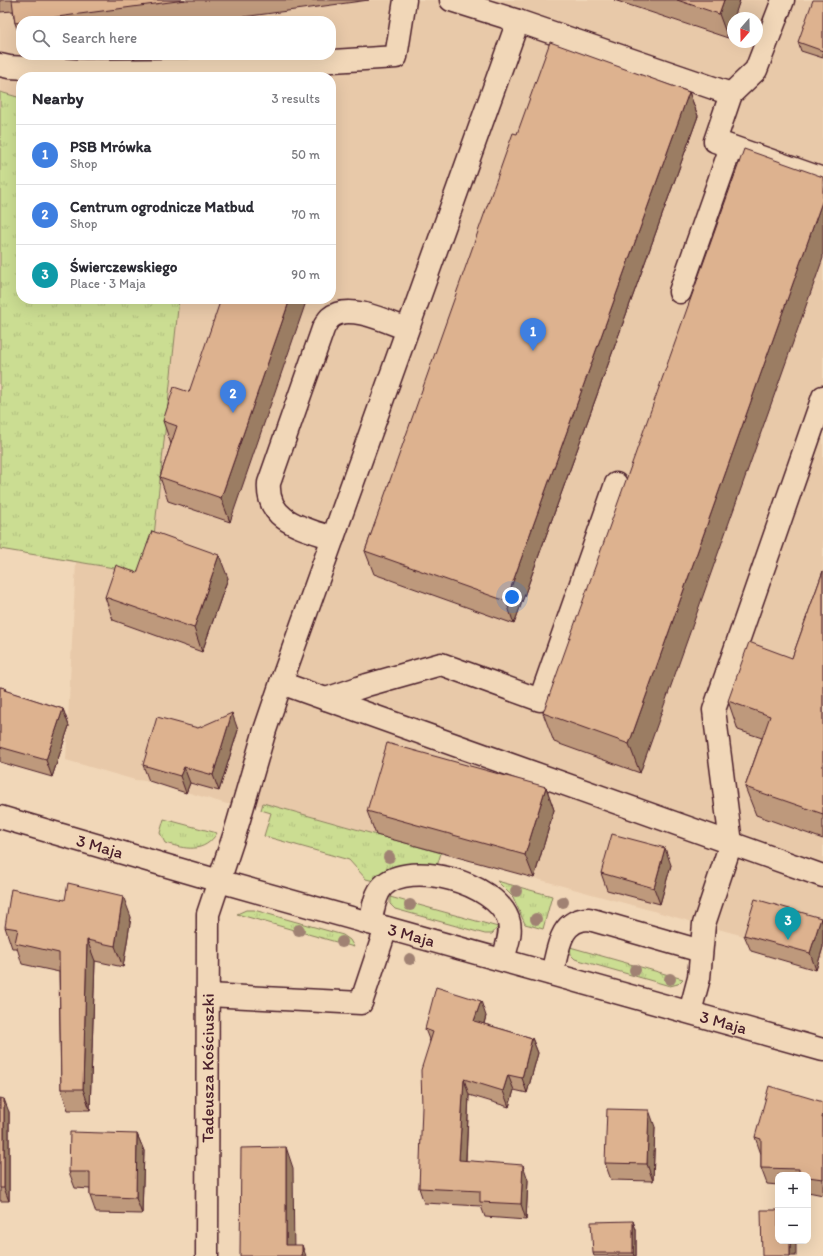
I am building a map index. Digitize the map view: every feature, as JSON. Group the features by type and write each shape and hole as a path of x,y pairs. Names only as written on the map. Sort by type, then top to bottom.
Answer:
{"street":[{"path":"0,65 9,67 86,71 190,70 396,57 405,0"},
{"path":"451,0 518,21 731,94"},
{"path":"783,0 756,70 731,94 715,141 823,179"},
{"name":"Tadeusza Kościuszki","path":"207,1256 208,914 281,683 518,21"},
{"path":"680,292 731,147"},
{"path":"333,538 292,523 280,516 272,506 268,494 269,483 320,336 331,318 342,312 366,314 407,329"},
{"path":"690,1012 699,978 704,924 731,843 714,710 823,397"},
{"path":"326,699 366,685 441,664 540,700 616,484"},
{"path":"281,683 823,876"},
{"name":"3 Maja","path":"0,817 219,881 823,1050"},
{"path":"208,995 361,1003 378,925 377,895 384,885 390,881 414,876 432,875 450,878 481,890 492,898 506,914 510,932 503,960"},
{"path":"552,974 563,932 568,926 581,919 589,919 702,950"}],"shaded area":[{"path":"0,0 823,0 823,958 274,806 227,804 149,781 135,780 66,760 76,562 150,574 178,304 336,304 336,72 16,72 16,97 0,92"}],"green space":[{"path":"0,92 16,97 16,304 178,304 150,574 0,549"},
{"path":"263,803 441,853 437,866 374,881 366,879 349,860 264,836 271,813 261,810"},
{"path":"164,819 217,833 212,840 200,847 187,848 172,845 165,843 160,833"},
{"path":"497,881 552,896 543,929 525,924 513,897"},
{"path":"390,897 498,927 492,934 485,934 395,909 390,904"},
{"path":"246,910 254,910 343,935 350,940 354,947 237,914"},
{"path":"570,947 683,979 678,984 670,986 575,959 571,955"}],"building":[{"path":"12,0 185,0 65,16 16,16 15,23"},
{"path":"677,0 724,0 719,14"},
{"path":"813,0 823,0 823,51 798,42"},
{"path":"550,42 689,92 506,601 365,551 513,133 517,134"},
{"path":"744,149 823,177 823,199 629,744 543,713"},
{"path":"219,304 288,304 221,498 160,477 177,426 163,421 174,387 189,392"},
{"path":"152,531 219,555 194,628 105,597 116,565 137,573"},
{"path":"823,571 823,814 745,787 770,716 728,701 749,642 792,658"},
{"path":"0,687 5,688 4,690 63,709 46,760 0,747"},
{"path":"232,713 213,775 184,767 180,776 143,765 157,717 198,728"},
{"path":"387,743 546,787 525,855 367,811"},
{"path":"612,834 665,848 654,888 601,873"},
{"path":"68,883 123,896 115,946 87,940 83,1089 61,1089 59,953 15,943 18,929 5,927 11,889 65,900"},
{"path":"755,899 821,918 810,953 744,935"},
{"path":"436,987 481,1001 474,1021 532,1038 522,1078 508,1075 503,1091 464,1079 459,1160 523,1165 521,1204 480,1202 480,1191 419,1188 422,1107 421,1070 433,1032 425,1029"},
{"path":"769,1086 823,1102 823,1179 811,1177 811,1172 799,1172 799,1169 761,1168 761,1139 755,1137"},
{"path":"0,1098 4,1099 4,1188 0,1188"},
{"path":"607,1109 649,1110 647,1164 605,1163"},
{"path":"70,1132 137,1134 136,1198 90,1196 90,1172 69,1172"},
{"path":"286,1147 286,1245 302,1245 302,1256 240,1256 241,1148"},
{"path":"761,1210 775,1210 775,1244 790,1244 790,1256 762,1256"},
{"path":"633,1221 633,1253 593,1253 591,1222"}],"place":[{"name":"PSB Mrówka","path":"533,351"},
{"name":"Centrum ogrodnicze Matbud","path":"233,413"},
{"name":"Świerczewskiego","path":"788,940"}]}
